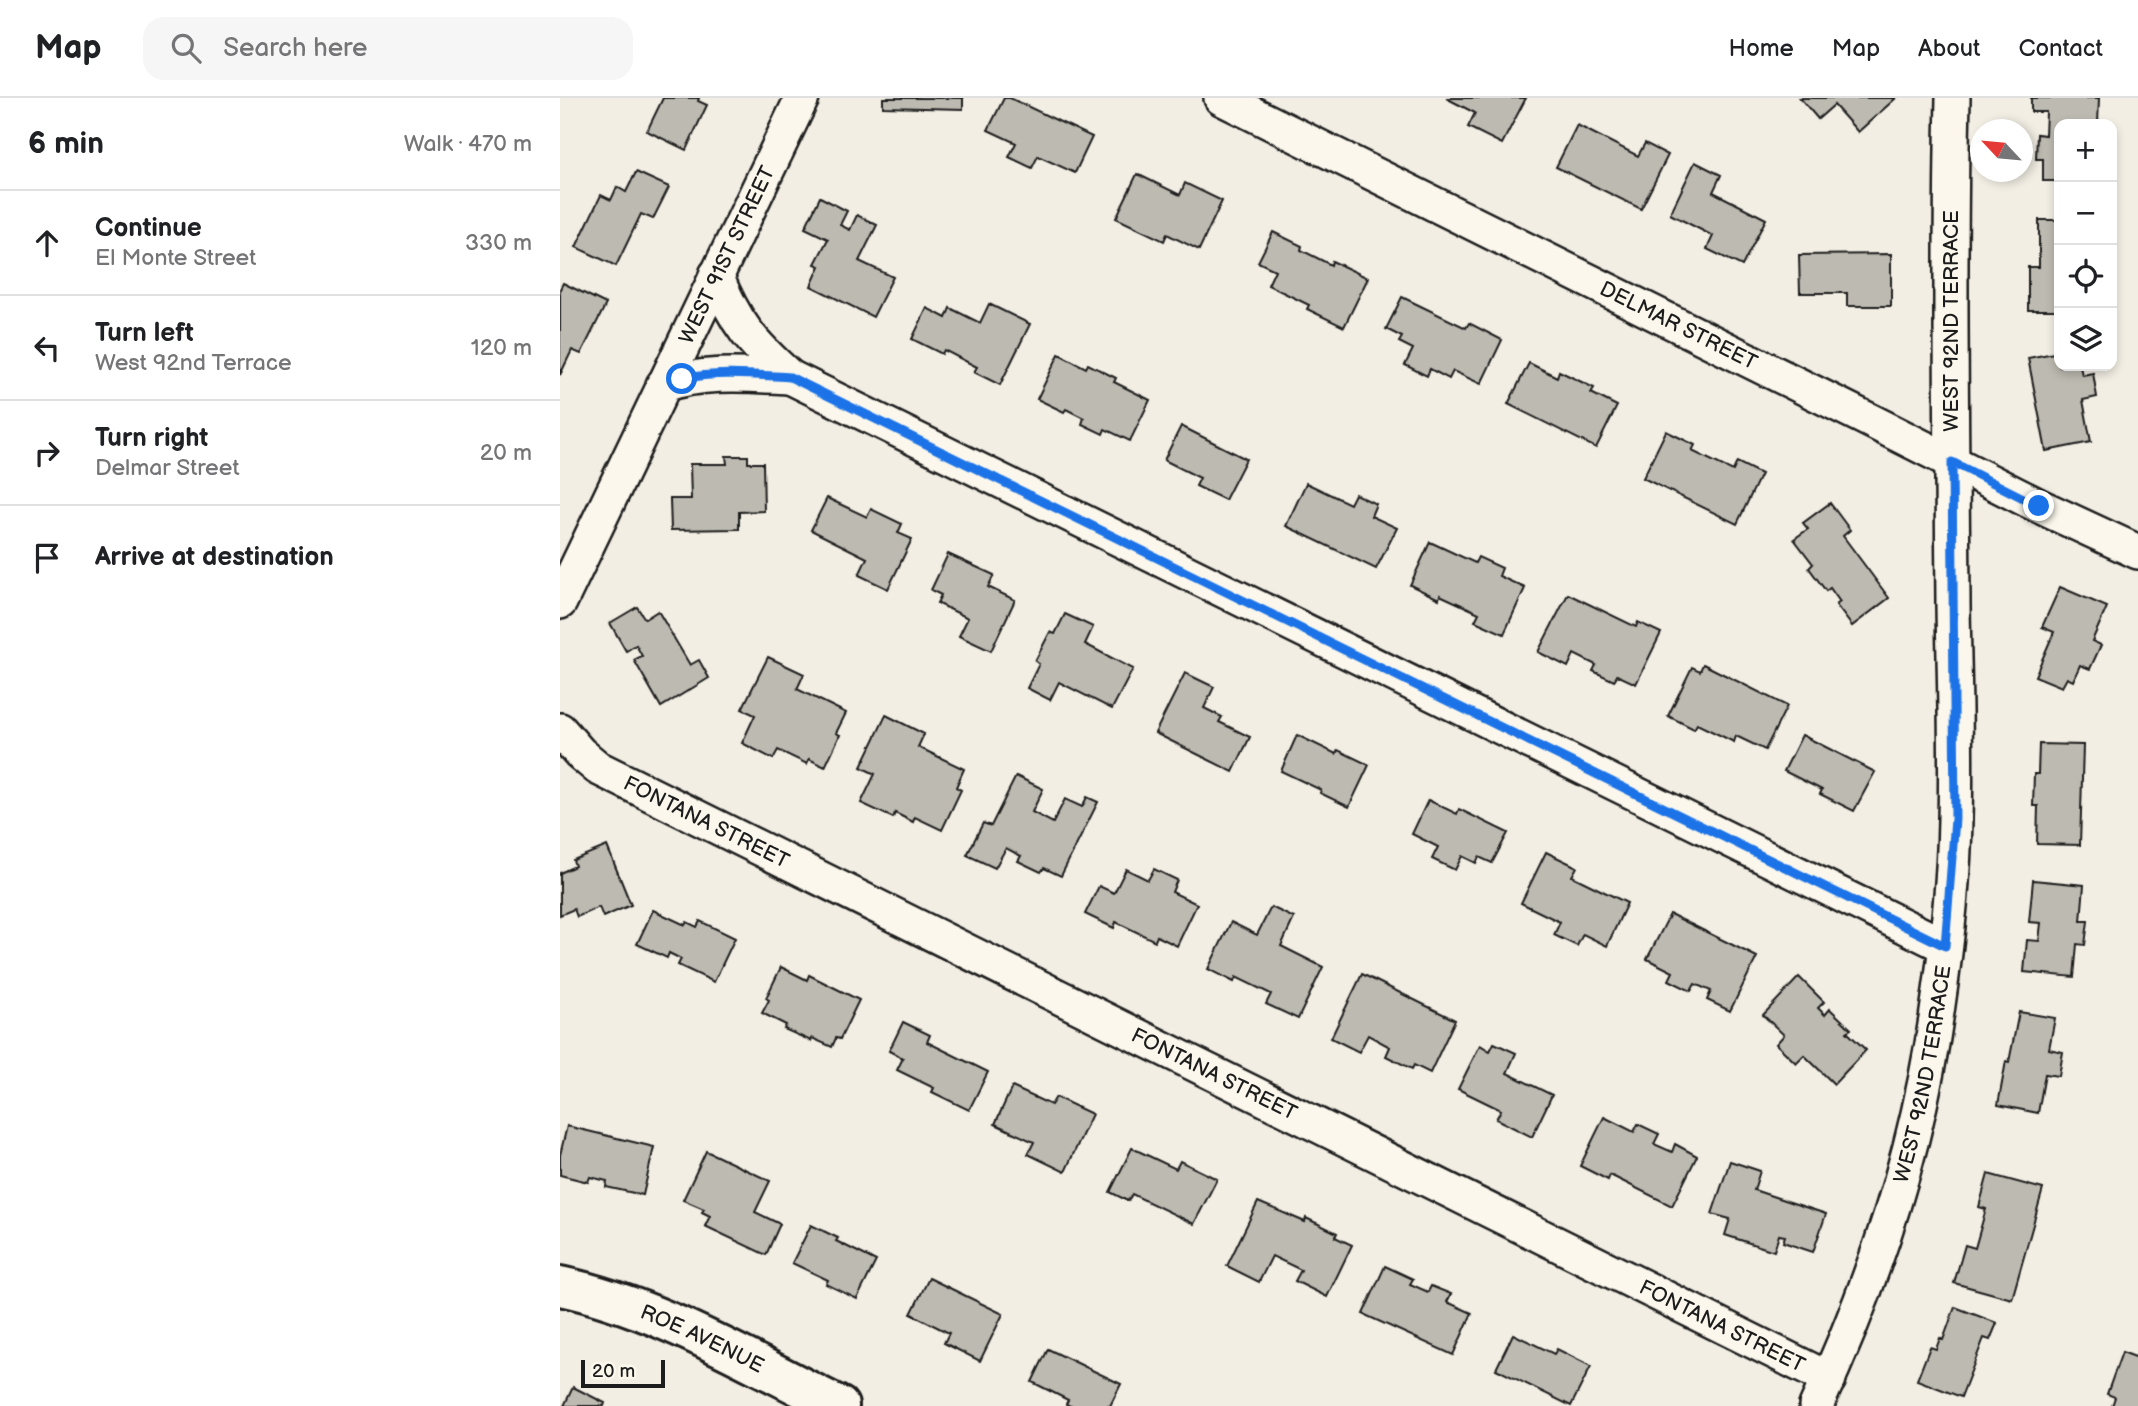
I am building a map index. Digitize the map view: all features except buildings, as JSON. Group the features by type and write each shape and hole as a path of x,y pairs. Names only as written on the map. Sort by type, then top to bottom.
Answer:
{"main road":[{"name":"ROE AVENUE","path":"560,1286 639,1310 681,1328 839,1406"}],"street":[{"name":"WEST 91ST STREET","path":"560,602 802,98"},
{"name":"DELMAR STREET","path":"1220,98 2039,506 2138,552"},
{"name":"WEST 92ND TERRACE","path":"1822,1393 1869,1282 1891,1214 1917,1114 1938,1007 1945,946 1955,819 1950,225 1953,98"},
{"path":"716,275 725,297 751,340 790,377 1945,946"},
{"path":"663,385 709,374 790,377"},
{"name":"FONTANA STREET","path":"560,730 580,753 598,768 1822,1393"},
{"name":"FONTANA STREET","path":"560,767 598,768"}],"route":[{"path":"682,379 709,374 790,377 1945,946 1955,819 1952,462 2039,506"}]}
